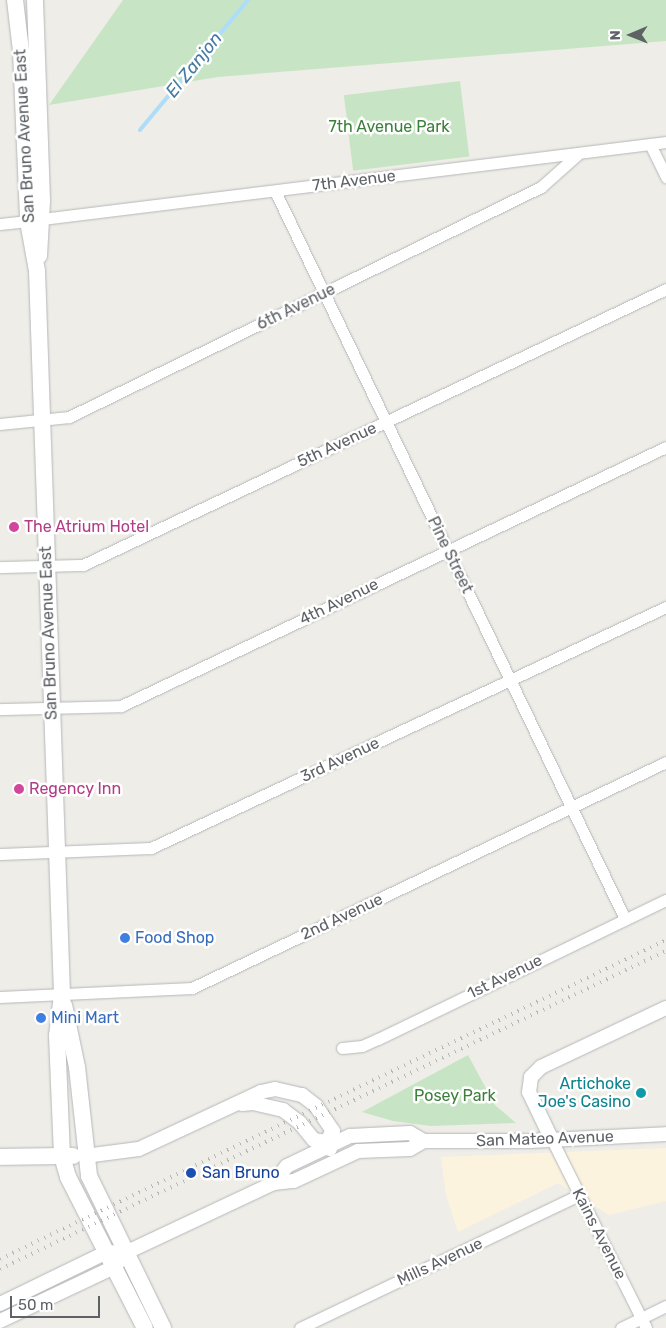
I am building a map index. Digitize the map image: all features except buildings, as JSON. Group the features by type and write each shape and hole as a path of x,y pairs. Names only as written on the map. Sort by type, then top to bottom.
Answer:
{"main road":[{"name":"San Bruno Avenue East","path":"15,0 22,51 35,220 62,995 57,1036 62,1156 68,1176 145,1328"},
{"name":"San Bruno Avenue East","path":"35,0 35,220"},
{"name":"San Bruno Avenue East","path":"62,995 77,1066 85,1156 92,1182 163,1328"},
{"path":"0,1157 85,1156"}],"street":[{"name":"7th Avenue","path":"3,223 577,155 666,142"},
{"path":"650,144 666,177"},
{"name":"6th Avenue","path":"0,424 42,422 69,417 541,188 577,155"},
{"name":"Pine Street","path":"275,191 625,919"},
{"name":"5th Avenue","path":"0,567 83,565 666,289"},
{"name":"4th Avenue","path":"0,710 121,706 666,446"},
{"name":"3rd Avenue","path":"0,854 150,848 666,607"},
{"name":"2nd Avenue","path":"0,997 192,988 666,762"},
{"name":"1st Avenue","path":"342,1048 362,1046 378,1039 666,900"},
{"path":"552,1140 529,1092 531,1077 541,1068 666,1008"},
{"path":"85,1156 139,1149 268,1090 284,1090 302,1096 316,1106 333,1131 331,1143 336,1160"},
{"path":"238,1104 253,1103 283,1110 300,1123 314,1140 331,1143"},
{"name":"San Mateo Avenue","path":"274,1183 287,1166 331,1143 356,1135 410,1133 424,1141"},
{"name":"San Mateo Avenue","path":"274,1183 294,1181 358,1151 410,1149 424,1141 552,1140 666,1134"},
{"name":"Kains Avenue","path":"552,1140 644,1323"},
{"path":"0,1304 110,1260 274,1183"},
{"name":"Mills Avenue","path":"300,1328 579,1195"},
{"path":"0,1320 110,1260"},
{"path":"621,1328 644,1323 666,1306"}],"shaded area":[{"path":"666,1148 666,1201 609,1215 558,1183 458,1232 446,1195 441,1157"}],"green space":[{"path":"123,0 666,0 666,41 218,77 49,105"},
{"name":"7th Avenue Park","path":"460,81 469,156 353,171 344,95"},
{"name":"Posey Park","path":"468,1055 495,1105 516,1123 430,1126 393,1121 362,1112"}],"waterway":[{"name":"El Zanjon","path":"140,130 248,0"}],"railway":[{"path":"0,1259 666,940"},
{"path":"0,1269 666,951"}],"place":[{"name":"The Atrium Hotel","path":"14,527"},
{"name":"Regency Inn","path":"19,789"},
{"name":"Food Shop","path":"125,938"},
{"name":"Mini Mart","path":"41,1018"},
{"name":"Artichoke Joe's Casino","path":"641,1093"},
{"name":"San Bruno","path":"191,1173"}]}
